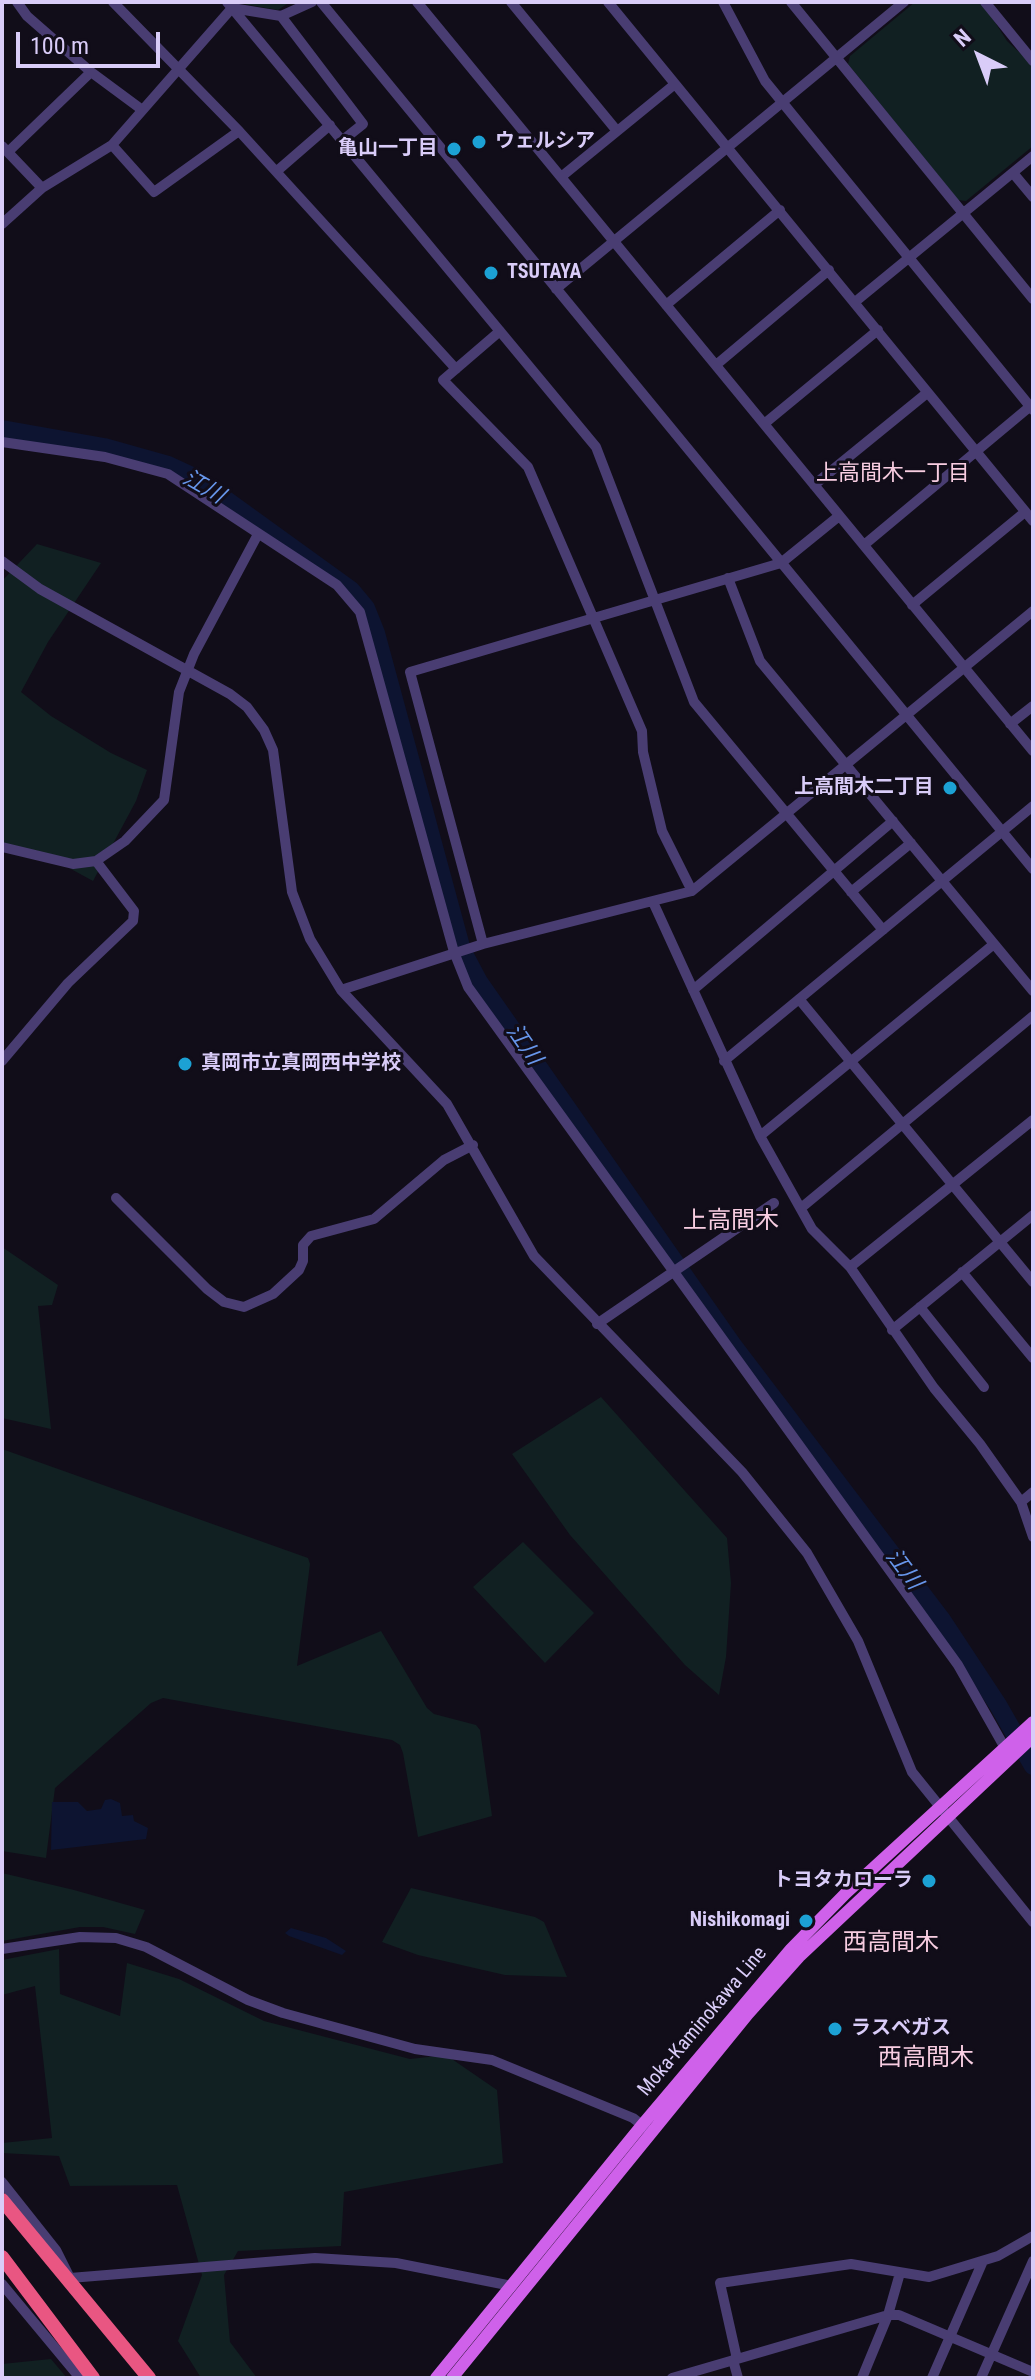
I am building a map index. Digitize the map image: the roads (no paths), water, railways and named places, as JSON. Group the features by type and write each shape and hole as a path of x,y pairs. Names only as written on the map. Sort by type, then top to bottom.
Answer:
{"highway":[{"path":"2,2200 70,2278 149,2378"},
{"path":"2,2257 93,2378"}],"main road":[{"name":"Moka-Kaminokawa Line","path":"436,2378 647,2128 799,1957 1033,1722"},
{"name":"Moka-Kaminokawa Line","path":"942,1814 1033,1737"},
{"name":"Moka-Kaminokawa Line","path":"453,2378 647,2128"}],"street":[{"path":"17,2 27,16 91,72 141,109"},
{"path":"113,2 277,171 456,369"},
{"path":"229,5 281,16 312,2"},
{"path":"321,2 1033,869"},
{"path":"417,2 1033,751"},
{"path":"511,2 617,131"},
{"path":"608,2 1033,521"},
{"path":"723,2 751,60 782,103 1032,407 864,545"},
{"path":"791,2 1033,299"},
{"path":"556,289 904,2"},
{"path":"985,2 1033,61"},
{"path":"2,224 42,188 112,145 229,5"},
{"path":"229,5 596,447 694,702 883,930"},
{"path":"281,16 363,124 343,140"},
{"path":"42,188 5,149 91,72"},
{"path":"561,177 675,84"},
{"path":"277,171 330,125"},
{"path":"112,145 154,192 239,131"},
{"path":"855,302 1033,156"},
{"path":"1013,173 1033,197"},
{"path":"666,305 780,210"},
{"path":"716,365 829,270"},
{"path":"764,424 878,330"},
{"path":"500,331 443,380 528,467 561,538 590,617 642,731 643,752 662,831 692,891"},
{"path":"814,485 927,393"},
{"path":"2,442 105,457 168,474 257,536 337,585 360,612 454,952 468,987 958,1665 1005,1748"},
{"path":"912,605 1025,512"},
{"path":"483,944 410,672 781,563 839,516"},
{"path":"2,847 73,864 96,861 125,841 164,800 175,740 179,692 257,536"},
{"path":"2,561 40,589 188,670 247,707 264,730 273,750 292,892 310,939 341,990 433,1087 473,1145 534,1256 742,1472 807,1553 858,1641 904,1757 942,1814 1033,1922"},
{"path":"728,578 760,661 1033,991"},
{"path":"341,990 454,952 692,891 1033,611"},
{"path":"1010,724 1033,706"},
{"path":"724,1061 1033,806"},
{"path":"693,990 893,821"},
{"path":"851,892 911,843"},
{"path":"2,1061 68,983 133,921 134,911 96,861"},
{"path":"653,902 760,1136 812,1229 850,1267 892,1330 1021,1502 1033,1537"},
{"path":"760,1136 994,944"},
{"path":"799,999 1033,1282"},
{"path":"801,1208 1033,1016"},
{"path":"850,1267 1033,1120"},
{"path":"116,1198 207,1289 233,1306 244,1307 273,1294 299,1270 305,1240 374,1219 444,1160 473,1145"},
{"path":"597,1324 774,1203"},
{"path":"892,1330 1033,1215"},
{"path":"962,1272 1033,1358"},
{"path":"920,1307 984,1387"},
{"path":"1021,1502 1033,1492"},
{"path":"2,1949 80,1937 116,1938 146,1947 248,2000 283,2013 415,2049 492,2060 647,2128"},
{"path":"2,2182 56,2250 70,2278 315,2258 396,2263 512,2286"},
{"path":"738,2378 720,2283 851,2264 929,2277 983,2261 1033,2236"},
{"path":"932,2378 983,2261"},
{"path":"981,2378 1033,2261"},
{"path":"862,2378 888,2315 900,2273"},
{"path":"2,2284 80,2378"},
{"path":"675,2378 888,2315 899,2315 1033,2372"}],"water":[{"path":"105,1800 120,1803 122,1816 133,1815 134,1821 148,1828 146,1839 51,1850 52,1802 78,1802 87,1811 101,1809"},
{"path":"291,1928 326,1938 346,1951 342,1955 289,1936 285,1933"}],"waterway":[{"name":"江川","path":"2,429 104,447 168,465 196,478 351,590 366,608 376,633 462,950 479,982 732,1344 942,1620 998,1705 1033,1766"}],"place":[{"name":"ウェルシア","path":"479,142"},
{"name":"亀山一丁目","path":"454,149"},
{"name":"TSUTAYA","path":"491,273"},
{"name":"上高間木二丁目","path":"950,788"},
{"name":"真岡市立真岡西中学校","path":"185,1064"},
{"name":"トヨタカローラ","path":"929,1881"},
{"name":"Nishikomagi","path":"806,1921"},
{"name":"ラスベガス","path":"835,2029"}],"district":[{"name":"上高間木一丁目","path":"893,474"},
{"name":"上高間木","path":"731,1222"},
{"name":"西高間木","path":"891,1944"},
{"name":"西高間木","path":"926,2059"}]}
